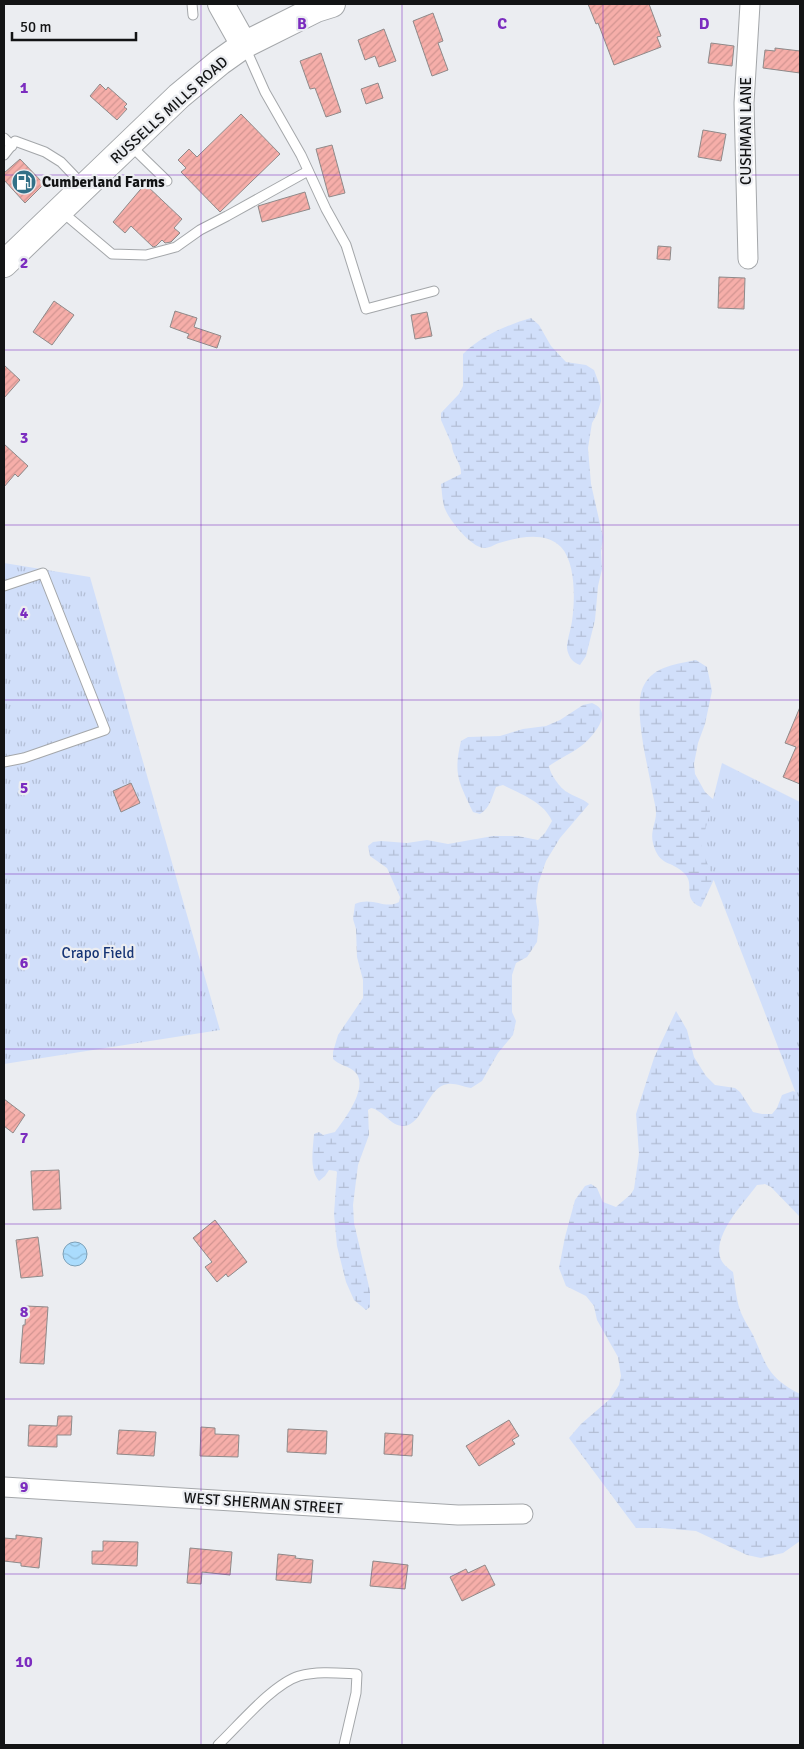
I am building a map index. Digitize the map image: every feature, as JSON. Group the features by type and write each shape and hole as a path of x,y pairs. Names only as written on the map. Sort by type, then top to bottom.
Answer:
{"main road":[{"path":"221,4 244,45"},
{"name":"RUSSELLS MILLS ROAD","path":"8,257 61,210 179,96 244,45 316,9 332,4"}],"street":[{"name":"CUSHMAN LANE","path":"748,259 744,103 750,4"},
{"name":"WEST SHERMAN STREET","path":"4,1487 448,1514 523,1514"}],"lane":[{"path":"192,4 193,15"},
{"path":"244,45 265,92 301,154 326,209 346,246 366,309 434,291"},
{"path":"4,138 12,146"},
{"path":"4,155 15,142 45,152 60,162 85,187"},
{"path":"130,145 167,181"},
{"path":"61,210 112,254 146,255 176,247 200,230 308,171"},
{"path":"4,586 43,573 105,730 24,758 4,762"},
{"path":"218,1745 279,1686 299,1676 324,1672 357,1674 356,1693 344,1745"}],"green space":[{"path":"531,318 539,325 551,346 566,362 586,365 594,370 600,386 601,401 592,423 588,448 591,484 603,537 601,552 602,569 598,586 595,620 586,656 580,665 571,658 567,648 573,613 574,593 572,572 566,554 561,547 548,539 523,537 487,548 480,547 467,538 455,525 446,511 443,501 441,484 461,474 460,466 441,420 441,413 459,394 463,386 463,354 495,332"},
{"name":"Crapo Field","path":"4,563 90,577 220,1030 4,1064"},
{"path":"696,660 707,667 712,691 705,724 698,743 694,764 695,774 705,792 724,809 716,875 701,907 695,904 690,896 689,882 684,873 662,860 653,843 652,835 656,810 640,721 641,695 648,679 667,667"},
{"path":"592,703 598,706 602,715 596,731 580,747 549,766 553,777 561,787 589,804 560,838 546,861 538,884 536,901 539,921 537,942 527,957 516,963 512,975 512,1012 516,1021 513,1035 498,1053 482,1081 471,1088 451,1084 441,1086 435,1091 411,1124 399,1126 375,1109 371,1108 368,1110 369,1135 358,1165 353,1205 354,1223 370,1291 370,1307 366,1310 354,1300 346,1282 337,1246 334,1214 337,1172 329,1170 319,1181 314,1171 312,1159 314,1134 319,1132 323,1135 335,1132 358,1093 358,1077 354,1071 333,1059 338,1035 363,998 363,980 357,957 356,929 353,919 355,904 368,901 389,905 399,902 400,897 387,868 370,856 368,846 373,842 381,841 407,843 427,840 448,844 493,836 518,836 538,840 552,821 548,814 531,799 503,785 496,787 490,802 483,812 480,814 473,812 459,778 458,762 461,741 468,737 500,736 523,729 546,726 560,720 583,705"},
{"path":"722,763 800,802 800,1104 701,847"},
{"path":"676,1011 687,1030 694,1057 706,1076 715,1085 735,1088 740,1092 753,1112 772,1114 777,1108 782,1095 793,1091 800,1094 800,1217 771,1187 765,1184 757,1185 731,1219 721,1238 719,1248 722,1262 733,1272 741,1313 765,1363 774,1376 800,1394 800,1541 783,1553 761,1558 747,1555 696,1531 636,1528 569,1438 581,1424 610,1399 619,1385 621,1376 618,1357 597,1320 594,1306 586,1296 566,1286 559,1268 565,1237 575,1200 585,1186 591,1184 597,1188 603,1202 616,1207 634,1189 639,1154 636,1114 654,1058"}],"water":[{"path":"75,1242 80,1243 86,1249 86,1259 80,1265 75,1266 70,1265 64,1259 63,1254 64,1249 70,1243"}],"building":[{"path":"588,4 649,4 661,36 657,37 661,47 614,65 598,23 596,24"},
{"path":"433,13 443,41 438,43 448,70 432,76 413,21"},
{"path":"384,29 396,61 379,67 375,56 365,60 358,40"},
{"path":"711,43 734,46 732,66 708,63"},
{"path":"775,48 800,51 800,73 763,68 765,50 775,51"},
{"path":"321,53 341,112 326,117 315,88 310,89 300,61"},
{"path":"378,83 383,98 366,104 361,89"},
{"path":"100,84 106,90 108,87 127,104 124,107 127,109 117,120 90,96"},
{"path":"241,114 280,154 220,212 181,172 186,168 178,160 189,149 197,157"},
{"path":"703,130 726,134 721,161 698,157"},
{"path":"332,145 345,193 329,197 316,149"},
{"name":"Cumberland Farms","path":"20,159 44,184 25,203 4,180 4,173"},
{"path":"145,184 182,219 174,228 180,233 171,242 165,243 162,240 153,247 131,226 125,233 113,222"},
{"path":"305,192 310,209 262,222 258,206"},
{"path":"658,246 671,247 670,260 657,259"},
{"path":"719,277 745,278 744,309 718,308"},
{"path":"54,301 74,315 52,345 33,332"},
{"path":"175,311 197,318 194,327 221,336 217,348 187,338 189,334 170,327"},
{"path":"427,312 432,336 415,339 411,315"},
{"path":"4,365 20,380 4,398"},
{"path":"4,444 28,466 18,477 15,474 4,487"},
{"path":"800,707 800,784 783,777 796,747 785,743"},
{"path":"131,783 140,803 121,812 113,791"},
{"path":"4,1099 25,1115 13,1133 4,1126"},
{"path":"59,1170 61,1209 33,1210 31,1171"},
{"path":"215,1220 247,1262 228,1277 226,1274 217,1282 205,1267 212,1262 193,1238"},
{"path":"38,1237 43,1276 21,1278 16,1240"},
{"path":"26,1306 48,1307 44,1364 20,1363"},
{"path":"58,1416 72,1416 71,1435 57,1435 57,1447 28,1446 29,1425 57,1426"},
{"path":"509,1420 519,1436 512,1440 515,1444 479,1466 466,1446"},
{"path":"201,1427 215,1428 215,1434 239,1435 238,1457 200,1456"},
{"path":"288,1429 327,1431 326,1454 287,1452"},
{"path":"119,1430 156,1432 154,1456 117,1454"},
{"path":"385,1433 413,1435 412,1456 384,1454"},
{"path":"16,1535 42,1538 39,1568 21,1566 21,1563 4,1561 4,1538 16,1539"},
{"path":"103,1541 138,1542 137,1566 92,1564 92,1551 103,1551"},
{"path":"190,1548 232,1552 230,1575 202,1572 201,1584 187,1583"},
{"path":"278,1554 313,1560 311,1583 276,1580"},
{"path":"373,1561 408,1565 405,1589 370,1586"},
{"path":"485,1565 495,1585 462,1601 450,1577 466,1569 468,1573"}],"place":[{"name":"Cumberland Farms","path":"24,182"}]}
